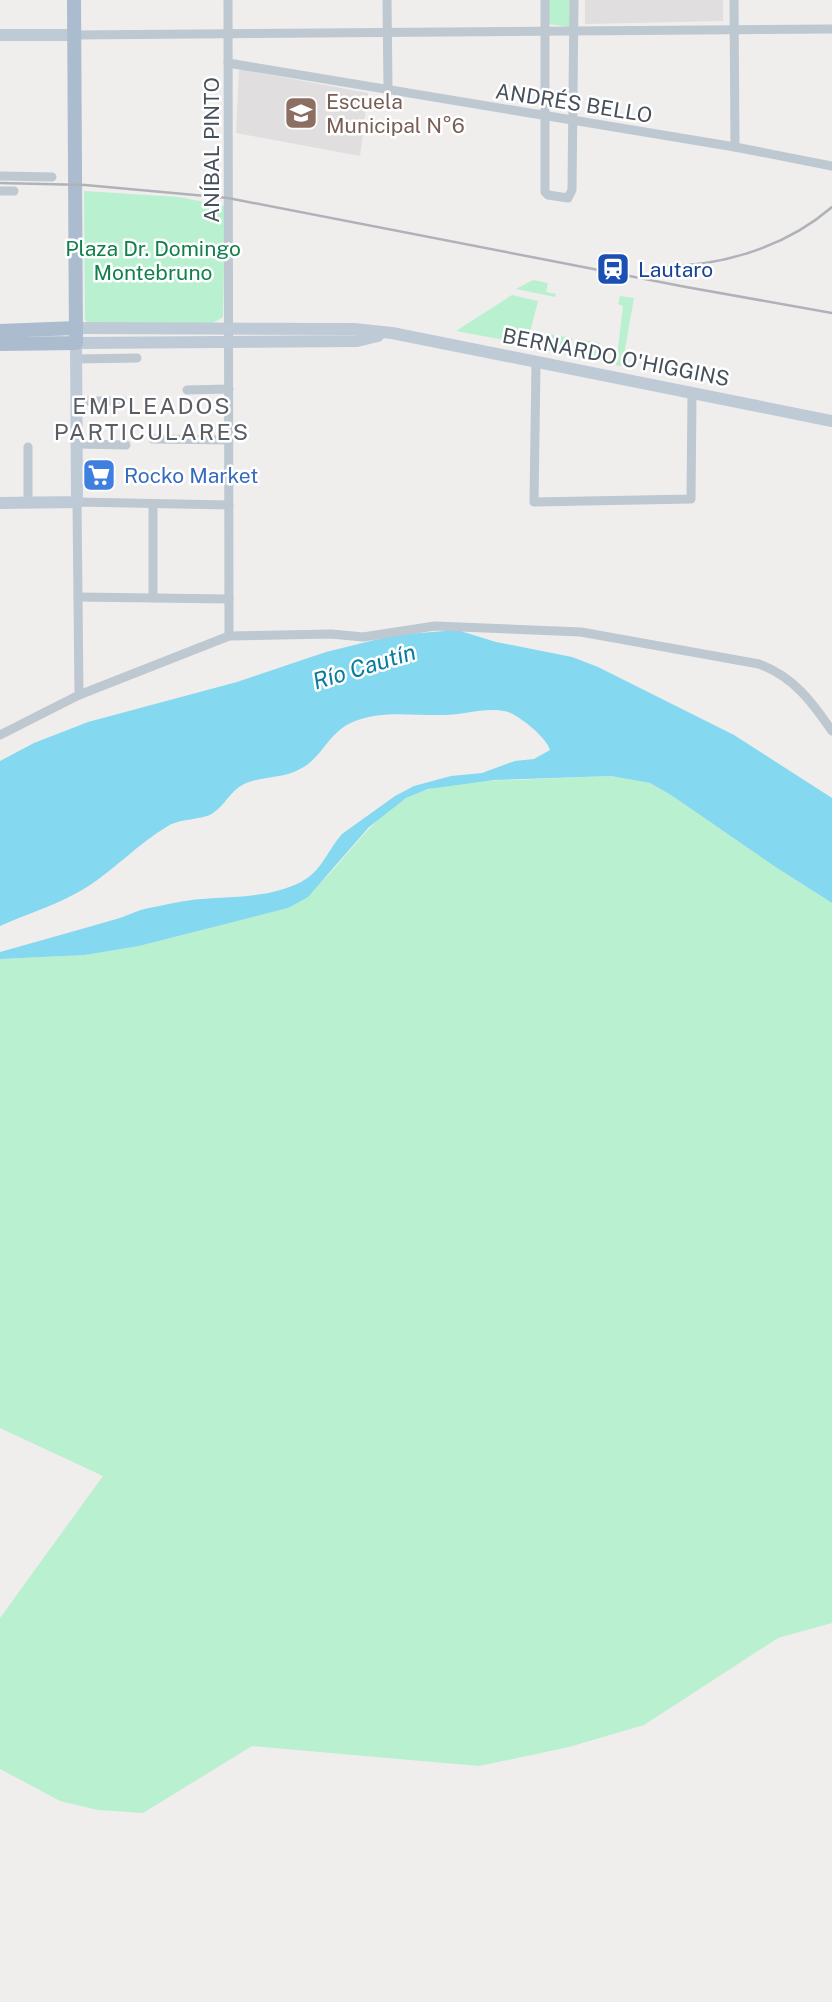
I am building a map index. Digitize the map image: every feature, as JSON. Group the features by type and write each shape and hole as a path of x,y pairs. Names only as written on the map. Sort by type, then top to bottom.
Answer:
{"main road":[{"path":"0,503 77,502 74,0"},
{"path":"0,35 74,35"},
{"name":"BERNARDO O'HIGGINS","path":"0,331 76,335 229,334 355,329 392,333 832,421"},
{"name":"BERNARDO O'HIGGINS","path":"0,344 76,335"}],"street":[{"name":"ANÍBAL PINTO","path":"228,0 229,636"},
{"path":"387,0 388,90"},
{"path":"545,0 545,192 548,195 568,198 572,194 574,0"},
{"path":"734,0 735,147"},
{"path":"74,35 832,29"},
{"name":"ANDRÉS BELLO","path":"228,63 735,147 832,166"},
{"path":"0,176 52,177"},
{"path":"0,191 14,191"},
{"path":"76,359 137,358"},
{"path":"536,363 534,502 691,499 692,394"},
{"path":"187,390 229,389"},
{"path":"76,401 123,401"},
{"path":"152,439 229,440"},
{"path":"77,444 126,445"},
{"path":"28,447 28,503"},
{"path":"79,695 77,502 229,505"},
{"path":"153,504 153,598"},
{"path":"78,597 229,599"},
{"path":"0,735 79,695 229,636 331,634 363,637 435,626 581,632 751,662 768,667 802,690 832,731"}],"shaded area":[{"path":"585,0 723,0 723,21 585,24"},
{"name":"Escuela Municipal N°6","path":"239,69 368,93 360,156 236,133"}],"green space":[{"path":"547,0 571,0 571,27 547,24"},
{"name":"Plaza Dr. Domingo Montebruno","path":"84,191 179,197 225,206 223,317 211,324 91,325 85,320"},
{"path":"533,280 548,283 546,292 556,294 555,297 516,289"},
{"path":"512,295 538,301 527,344 456,331"},
{"path":"620,296 634,298 622,366 616,365 623,306 618,304"},
{"path":"548,334 572,338 572,343 568,343 567,348 570,348 569,354 544,350"},
{"path":"577,339 600,343 598,358 574,355 575,350 579,349"},
{"path":"611,776 650,783 671,795 832,903 832,1623 778,1638 644,1725 569,1747 479,1766 252,1746 143,1813 98,1810 60,1801 0,1769 0,1618 103,1476 0,1428 0,959 85,955 139,946 288,908 315,888 383,815 399,803 436,788 476,782"}],"water":[{"name":"Río Cautín","path":"457,630 496,642 572,657 598,667 734,735 832,798 832,903 650,783 611,776 494,780 428,789 406,798 369,827 308,897 288,908 139,946 85,955 0,959 0,952 118,919 144,909 189,900 265,894 289,887 314,872 342,834 395,796 414,786 451,776 482,773 515,761 534,759 550,750 539,734 526,723 513,714 500,710 444,715 388,715 355,721 338,731 315,758 300,769 244,784 213,813 168,826 77,893 0,926 0,761 34,743 88,722 237,682 326,652 395,635"}],"railway":[{"path":"0,183 85,185 228,198 832,313"},
{"path":"665,266 710,262 754,251 795,233 832,207"}],"place":[{"name":"Escuela Municipal N°6","path":"301,113"},
{"name":"Lautaro","path":"613,269"},
{"name":"Rocko Market","path":"99,475"}],"district":[{"name":"EMPLEADOS PARTICULARES","path":"152,418"}]}
